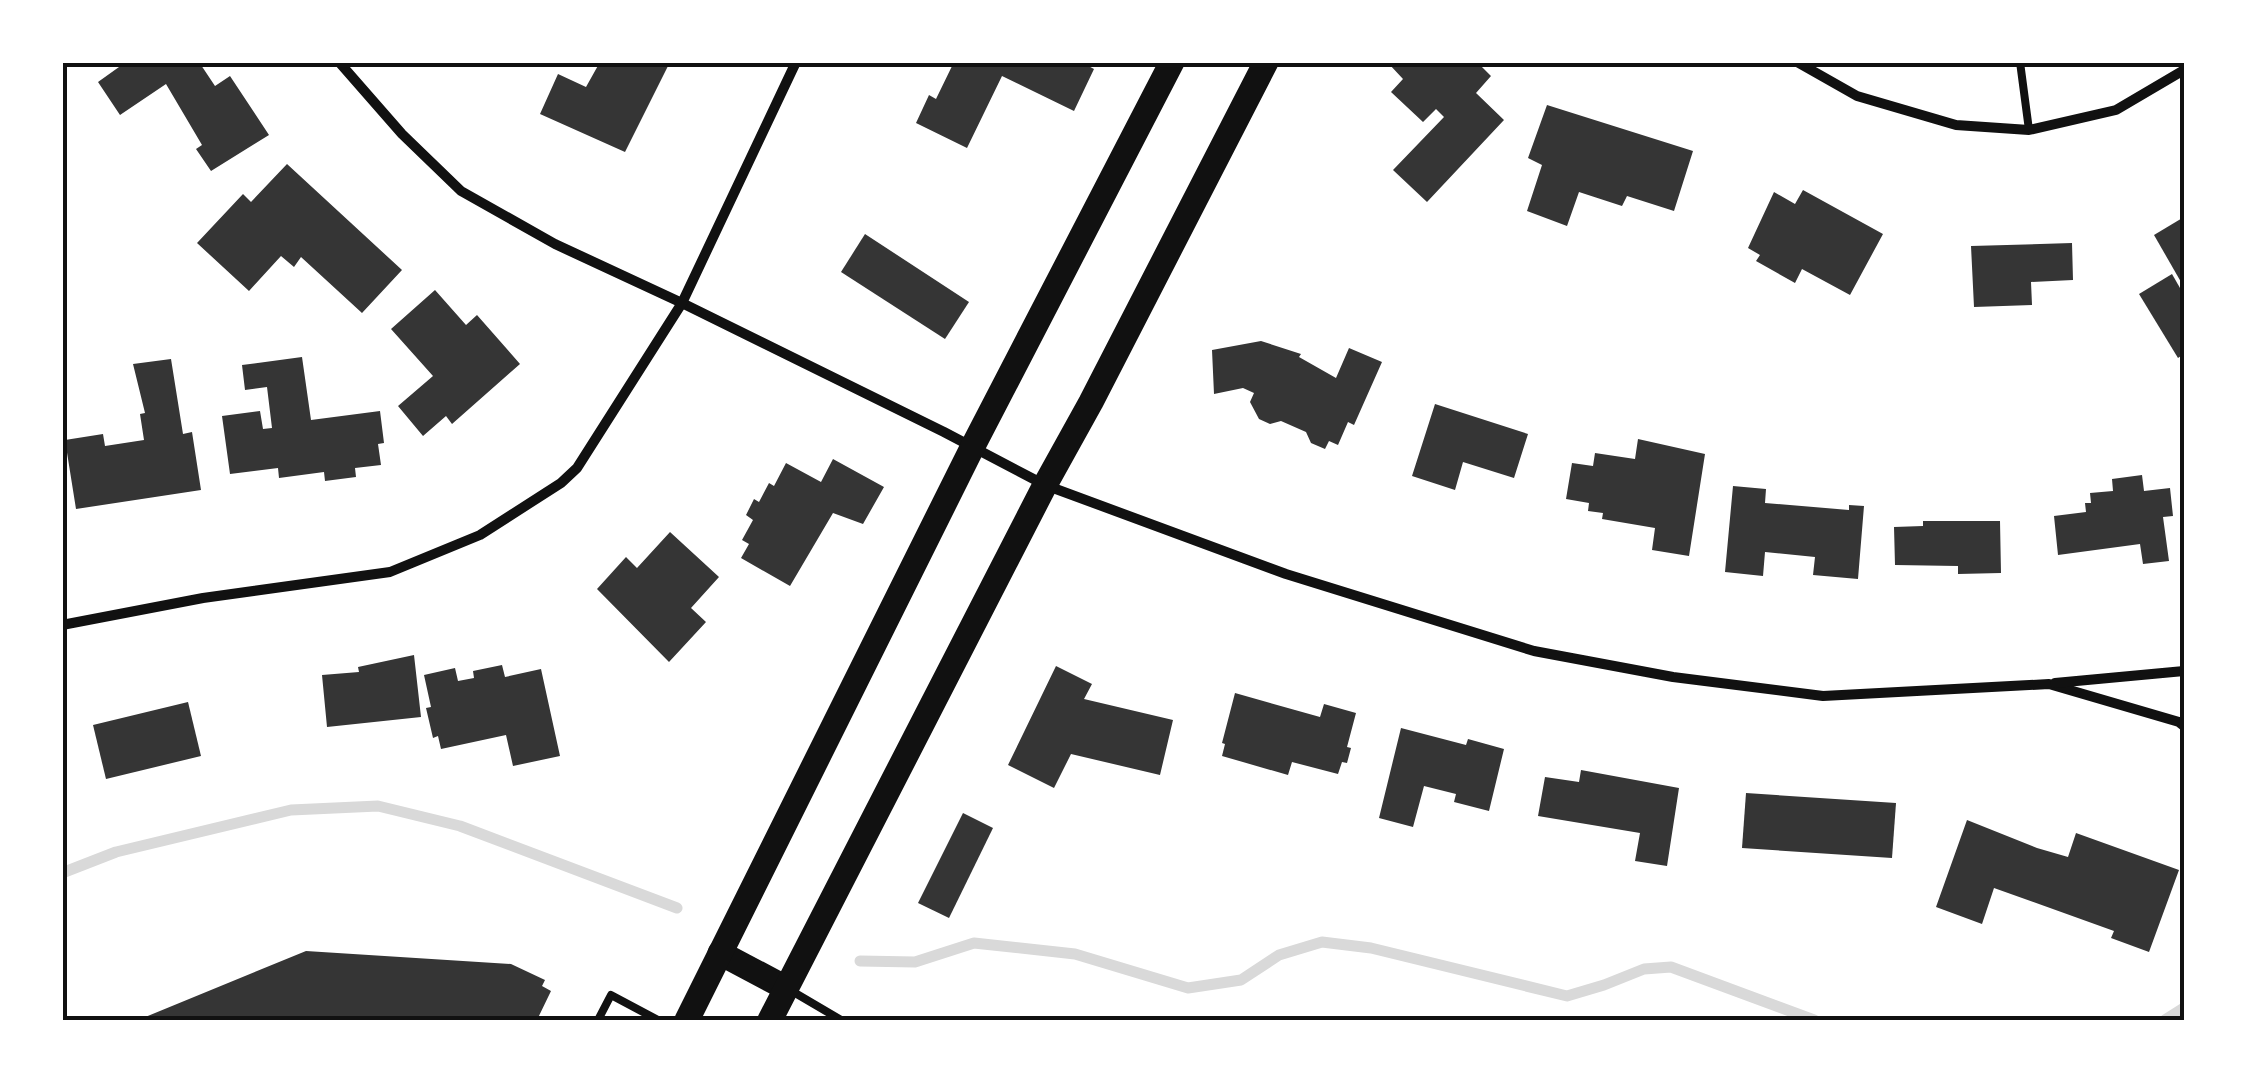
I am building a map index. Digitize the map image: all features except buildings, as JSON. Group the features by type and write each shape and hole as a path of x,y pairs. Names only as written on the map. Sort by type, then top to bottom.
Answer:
{"main road":[{"path":"687,1020 972,446 1172,62"},
{"path":"770,1020 1266,62"},
{"path":"720,954 786,988"}],"street":[{"path":"339,62 402,134 460,191 555,244 1045,484 1286,574 1534,651 1673,677 1822,696 2049,684 2184,670"},
{"path":"62,625 203,598 390,572 480,535 561,483 577,468 682,303 796,62"},
{"path":"1797,62 1857,96 1956,126 2029,130 2116,110 2184,70"},
{"path":"2049,684 2184,726"}],"lane":[{"path":"2020,62 2029,130"},
{"path":"786,988 840,1020"},
{"path":"598,1020 612,995 658,1020"}],"waterway":[{"path":"62,873 116,852 291,810 378,806 460,826 677,908"},
{"path":"860,961 915,962 974,943 1075,954 1188,988 1241,980 1279,955 1322,942 1371,948 1567,996 1644,969 1671,967 1814,1020"},
{"path":"2165,1020 2184,1008"}]}
